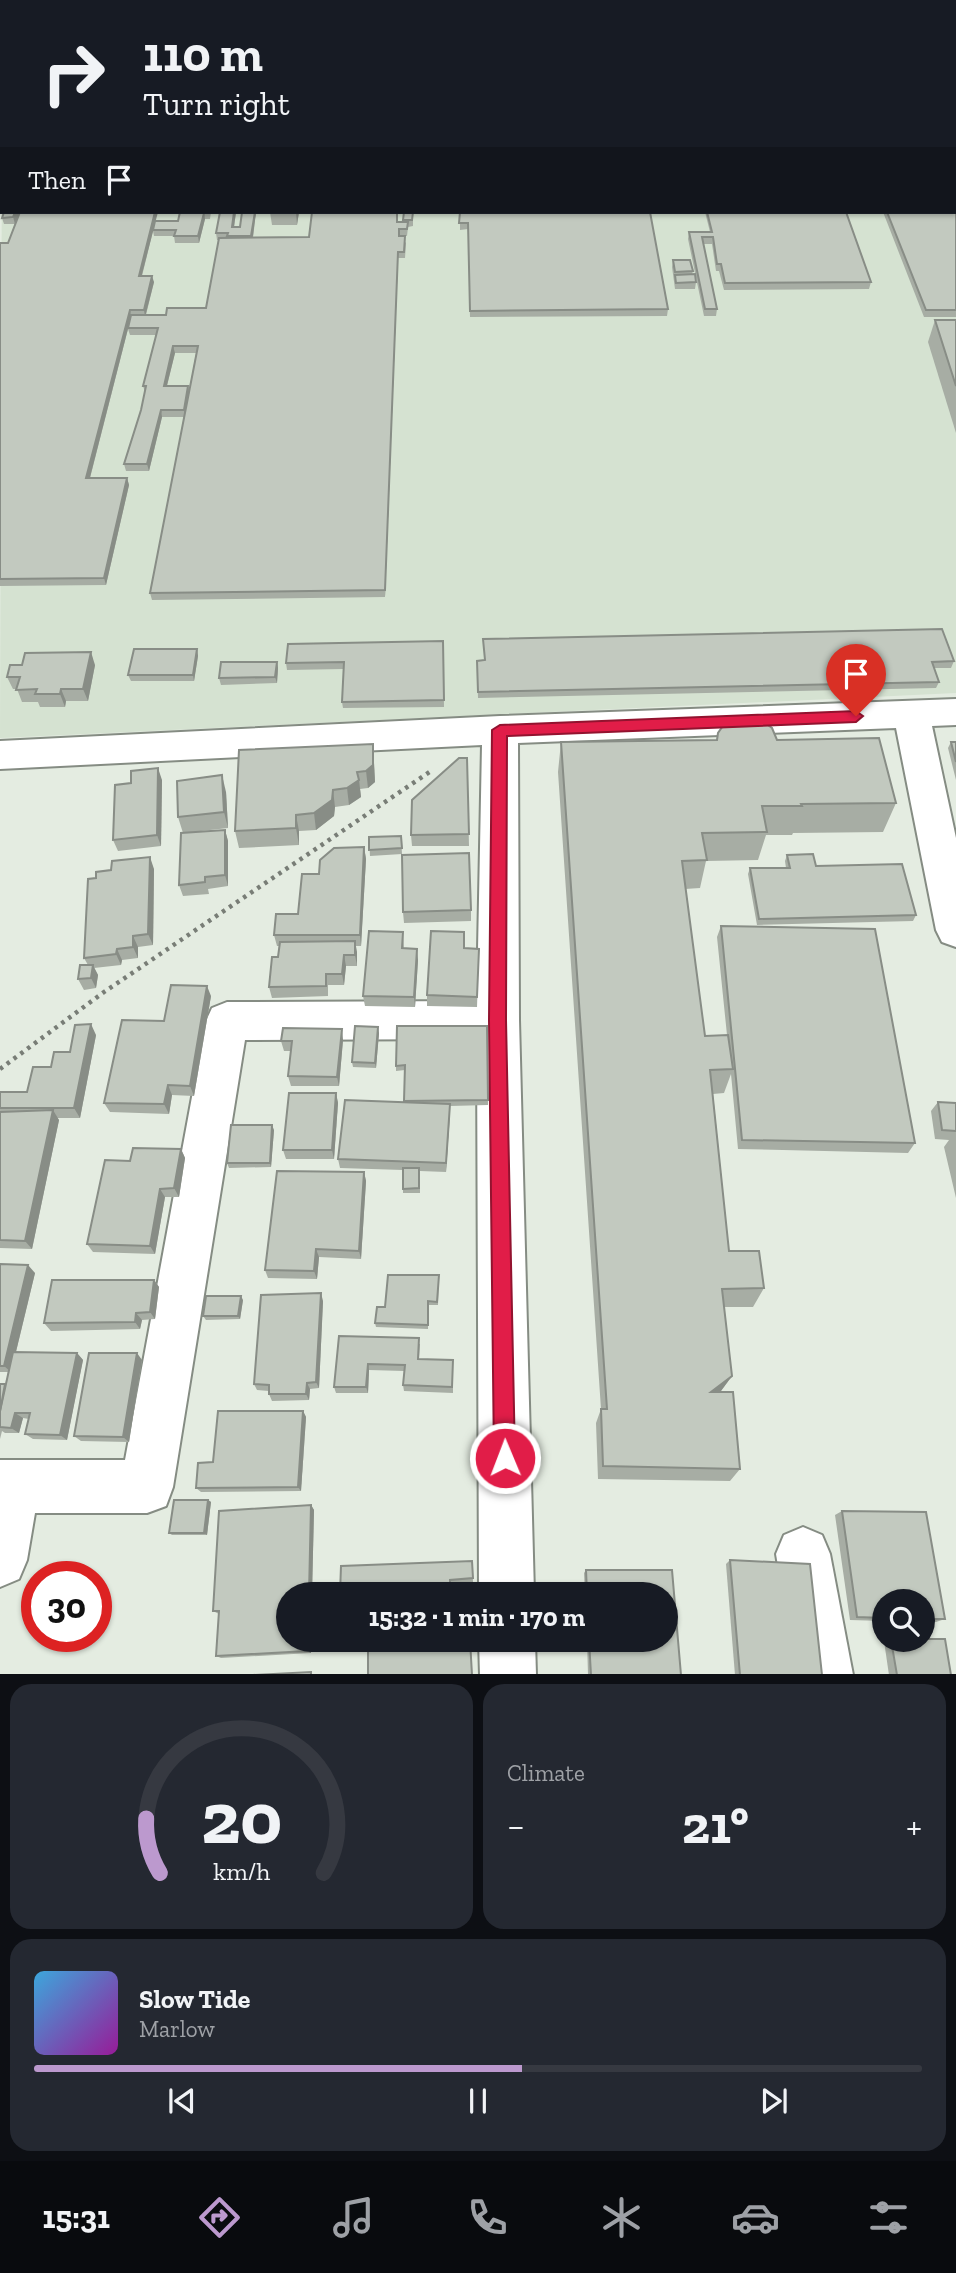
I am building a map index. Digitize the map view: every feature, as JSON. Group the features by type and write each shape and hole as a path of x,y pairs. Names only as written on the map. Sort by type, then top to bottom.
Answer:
{"street":[{"path":"0,755 480,731 956,712"},
{"path":"911,714 956,930"},
{"path":"480,731 498,1020 507,1582"},
{"path":"0,1560 7,1487 148,1487 227,1021 498,1020"},
{"path":"803,1554 825,1674"},
{"path":"507,1652 508,1674"}],"path":[{"path":"0,1069 104,992 460,752 480,731"}],"shaded area":[{"path":"2,214 956,214 956,693 0,738"}],"building":[{"path":"3,214 14,214 13,217 2,218"},
{"path":"19,214 154,214 139,276 152,276 144,310 130,310 86,478 127,478 104,578 0,579 0,243 8,243"},
{"path":"180,214 204,214 198,236 174,236 176,230 153,230 155,221 178,221"},
{"path":"220,214 234,214 232,227 240,227 242,214 255,214 251,236 216,233"},
{"path":"312,214 397,214 397,222 408,222 407,229 399,229 399,236 405,236 404,252 398,252 385,590 150,593 198,346 173,346 164,386 188,386 184,410 161,410 147,464 124,464 141,410 146,386 143,386 158,328 128,328 131,315 166,315 167,308 206,308 219,238 309,237"},
{"path":"404,214 413,214 412,220 403,220"},
{"path":"460,214 650,214 668,309 470,311 468,223 459,223"},
{"path":"708,214 847,214 871,282 725,283 721,264 717,264 713,237 702,237 717,309 705,309 689,232 712,232"},
{"path":"888,214 956,214 956,310 926,310"},
{"path":"673,260 690,260 693,271 675,272"},
{"path":"695,274 696,282 676,283 675,275"},
{"path":"935,320 956,320 956,386"},
{"path":"942,629 954,661 932,662 939,682 478,692 477,661 485,660 483,639"},
{"path":"443,641 444,700 342,702 344,662 286,663 288,644"},
{"path":"134,649 197,649 193,675 128,675"},
{"path":"91,652 83,689 61,689 60,694 35,694 37,689 16,690 20,677 7,677 10,665 22,665 25,653"},
{"path":"221,662 277,662 275,677 219,678"},
{"path":"746,716 772,728 777,740 879,738 896,803 762,806 767,832 702,833 707,860 682,861 705,1036 728,1035 733,1069 710,1070 729,1251 759,1251 764,1288 722,1289 732,1376 711,1392 733,1392 740,1469 603,1466 601,1409 607,1409 561,742 717,740 725,723"},
{"path":"951,742 956,742 956,762"},
{"path":"373,744 373,765 366,771 357,772 359,780 347,788 333,790 332,800 314,813 296,815 296,828 235,831 239,750"},
{"path":"459,758 467,758 469,834 411,835 412,800"},
{"path":"158,768 157,835 113,840 115,785 131,783 131,771"},
{"path":"222,775 224,812 178,817 177,781"},
{"path":"225,830 225,875 205,877 205,882 179,885 181,833"},
{"path":"401,836 402,848 369,850 369,837"},
{"path":"364,847 360,935 274,935 276,914 298,914 302,874 319,874 320,860 334,848"},
{"path":"469,853 471,910 403,912 402,855"},
{"path":"813,854 816,866 902,864 916,915 759,919 750,868 790,868 787,855"},
{"path":"150,857 148,934 133,936 133,947 117,949 116,954 84,958 88,879 96,878 96,872 111,870 112,861"},
{"path":"721,926 875,929 915,1143 742,1140"},
{"path":"369,931 403,932 402,948 417,949 414,997 363,996"},
{"path":"431,931 464,932 464,948 479,949 477,997 427,995"},
{"path":"355,941 355,955 344,955 342,974 326,974 326,986 269,987 272,957 278,957 280,942"},
{"path":"80,965 93,965 91,978 78,979"},
{"path":"171,985 207,986 190,1086 168,1085 164,1104 104,1103 122,1020 164,1021"},
{"path":"91,1024 74,1108 0,1108 0,1092 27,1092 33,1067 51,1067 54,1052 70,1052 75,1025"},
{"path":"355,1026 378,1027 375,1063 352,1062"},
{"path":"397,1026 487,1026 488,1100 404,1101 405,1065 396,1066"},
{"path":"283,1028 342,1029 337,1077 288,1076 292,1041 281,1041"},
{"path":"289,1093 336,1093 332,1150 283,1150"},
{"path":"345,1100 450,1104 446,1163 338,1159"},
{"path":"938,1102 956,1103 956,1131 942,1130"},
{"path":"53,1110 25,1241 0,1240 0,1112"},
{"path":"231,1125 272,1125 270,1163 227,1163"},
{"path":"133,1148 181,1149 174,1188 160,1189 150,1246 87,1244 105,1160 130,1161"},
{"path":"403,1168 419,1168 419,1188 403,1189"},
{"path":"277,1171 364,1172 359,1251 316,1249 314,1271 265,1270"},
{"path":"0,1264 28,1265 4,1366 0,1366"},
{"path":"388,1275 439,1275 437,1302 428,1301 428,1325 375,1323 377,1307 385,1307"},
{"path":"52,1280 154,1280 150,1312 136,1313 135,1322 44,1323"},
{"path":"321,1293 316,1382 307,1383 306,1394 269,1394 269,1385 254,1384 261,1295"},
{"path":"206,1296 241,1296 238,1316 203,1316"},
{"path":"339,1336 419,1338 418,1359 453,1360 452,1387 403,1385 405,1365 368,1364 366,1387 334,1387"},
{"path":"13,1352 77,1353 60,1435 25,1434 30,1413 15,1413 11,1428 0,1427 0,1411"},
{"path":"89,1353 137,1353 123,1437 74,1436"},
{"path":"0,1384 5,1384 0,1411"},
{"path":"218,1411 303,1411 298,1487 196,1488 198,1463 213,1462"},
{"path":"174,1500 208,1500 204,1533 169,1533"},
{"path":"311,1505 309,1582 276,1582 276,1652 289,1652 216,1656 219,1611 213,1611 219,1511"},
{"path":"842,1511 926,1512 945,1619 935,1619 935,1589 872,1589 872,1618 857,1617"},
{"path":"730,1560 810,1564 822,1674 740,1674"},
{"path":"472,1561 473,1578 450,1582 340,1582 341,1566"},
{"path":"586,1570 672,1570 673,1582 586,1582"},
{"path":"935,1639 945,1639 951,1674 897,1674 893,1652 935,1652"},
{"path":"678,1640 681,1674 591,1674 590,1652 678,1652"},
{"path":"368,1652 471,1652 472,1674 368,1674"},
{"path":"311,1672 311,1674 272,1674"}],"route":[{"path":"505,1458 498,1020 500,730 856,716"}]}
